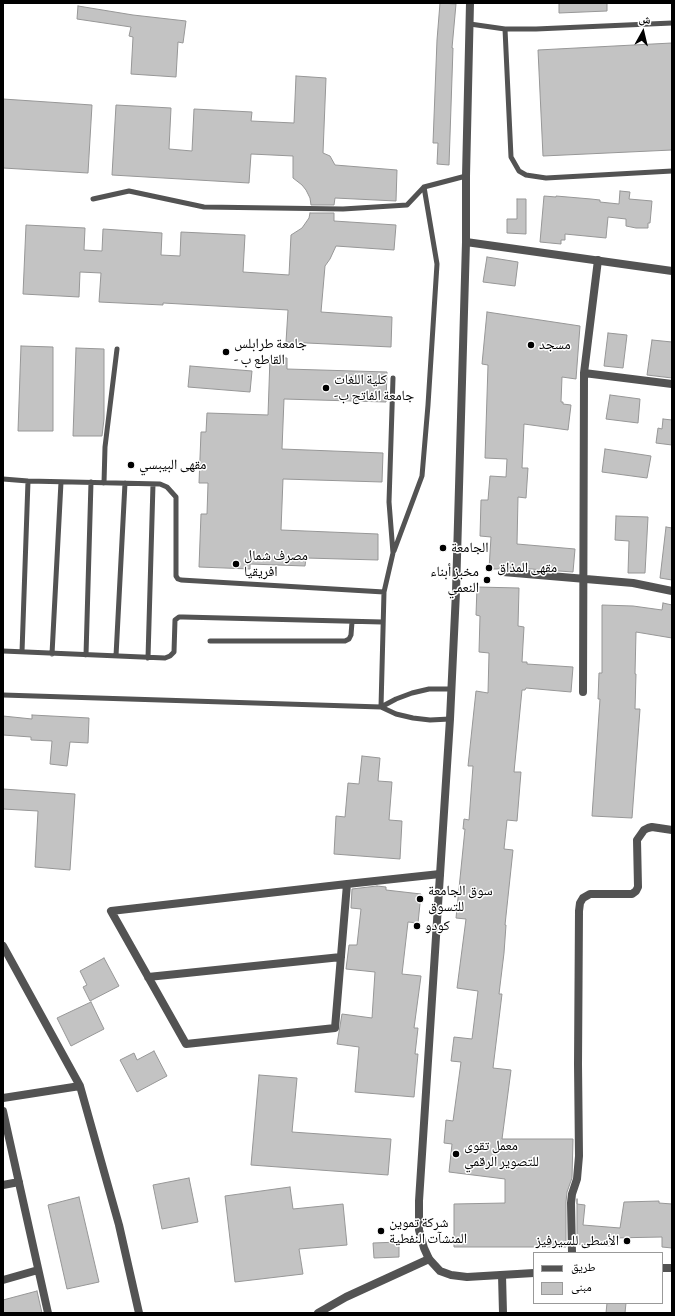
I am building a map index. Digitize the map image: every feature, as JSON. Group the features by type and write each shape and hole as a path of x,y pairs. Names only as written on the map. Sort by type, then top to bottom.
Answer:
{"street":[{"path":"470,3 466,242 452,689 419,1201 419,1230 429,1259 440,1271 451,1275 467,1277 533,1273"},
{"path":"466,242 672,271"},
{"path":"583,692 584,373 598,260"},
{"path":"584,373 672,384"},
{"path":"503,572 633,583 672,591"},
{"path":"572,1252 571,1203 578,1170 579,1156 578,1064 580,903 583,898 590,894 632,894 636,891 638,887 636,840 644,830 648,828 652,827 672,830"},
{"path":"347,884 335,1028 186,1044 111,911 347,884 440,874"},
{"path":"3,946 80,1086 119,1225 139,1313"},
{"path":"148,977 341,957"},
{"path":"3,1098 80,1086"},
{"path":"3,1110 48,1313"},
{"path":"3,1185 19,1182"},
{"path":"318,1313 346,1297 429,1259"},
{"path":"3,1280 38,1270"},
{"path":"502,1275 503,1313"}],"lane":[{"path":"470,24 506,29 536,29 672,23"},
{"path":"506,29 511,157 519,171 526,175 546,178 672,170"},
{"path":"93,199 129,191 204,207 343,209 406,205 424,187 466,176"},
{"path":"381,707 382,622 384,592 394,553 422,476 428,405 437,264 424,187"},
{"path":"104,483 105,447 117,349"},
{"path":"393,378 389,502 394,553"},
{"path":"3,479 28,481 160,484 167,487 176,497 176,576 181,580 384,592"},
{"path":"22,652 28,481"},
{"path":"52,654 61,482"},
{"path":"86,655 91,482"},
{"path":"116,656 125,483"},
{"path":"148,658 153,484"},
{"path":"3,651 165,658 174,652 175,620 179,617 382,622"},
{"path":"210,641 345,641 349,639 351,635 352,622"},
{"path":"381,707 412,692 429,689 452,689"},
{"path":"3,695 381,707 396,714 413,718 450,720"}],"building":[{"path":"440,3 456,4 452,48 449,165 437,164 438,143 433,143"},
{"path":"559,3 607,3 607,11 559,13"},
{"path":"78,6 133,15 186,21 183,43 178,42 176,77 131,74 133,37 129,36 131,27 77,19"},
{"path":"672,43 672,150 543,156 538,50"},
{"path":"296,76 326,78 323,153 330,156 335,165 397,170 396,201 335,198 334,205 311,205 310,198 306,190 293,178 293,156 251,154 249,183 112,175 116,105 171,108 169,149 192,151 194,109 252,112 251,121 294,123"},
{"path":"3,99 92,105 88,173 3,168"},
{"path":"620,191 630,192 629,199 652,201 650,223 648,223 648,228 626,226 626,219 608,217 606,238 565,234 565,240 561,240 561,244 540,242 544,196 591,199 600,200 600,202 619,204"},
{"path":"517,199 526,199 526,234 507,233 507,219 517,219"},
{"path":"310,213 334,213 334,221 396,225 394,250 336,246 325,266 321,312 392,317 391,347 286,342 288,310 163,303 163,305 99,302 101,273 80,272 79,297 23,294 26,225 85,228 84,250 102,251 103,229 162,233 161,255 180,256 181,232 245,235 243,272 289,275 291,235 302,228 309,218"},
{"path":"487,257 518,262 515,286 483,282"},
{"path":"487,312 580,326 576,379 562,377 561,402 563,402 563,404 571,405 568,430 524,424 522,468 528,468 526,498 518,497 517,544 575,549 573,572 503,567 498,569 489,569 491,537 480,536 481,500 488,500 490,476 506,477 507,459 485,458 488,365 482,364"},
{"path":"608,333 627,335 623,368 604,366"},
{"path":"652,340 672,342 672,378 647,375"},
{"path":"21,346 53,347 53,431 18,431"},
{"path":"76,348 104,349 104,419 102,436 73,436"},
{"path":"270,358 287,358 287,369 387,372 386,402 284,399 282,449 383,453 382,482 283,479 281,530 378,534 378,560 306,558 305,566 250,564 250,569 199,567 201,514 207,514 208,483 199,483 201,432 206,432 207,413 268,415"},
{"path":"190,366 252,371 250,392 188,387"},
{"path":"610,395 640,399 638,423 606,419"},
{"path":"663,419 672,420 672,445 656,443 658,428 662,429"},
{"path":"605,449 651,456 647,478 602,472"},
{"path":"616,516 648,517 645,573 628,573 629,541 615,540"},
{"path":"666,527 672,528 672,580 660,578"},
{"path":"477,587 519,588 518,626 524,627 522,662 527,662 527,664 573,667 571,692 526,688 525,690 522,690 514,772 521,772 517,821 507,820 504,849 513,850 499,994 502,994 493,1068 511,1070 502,1139 573,1139 572,1178 567,1192 566,1202 566,1247 454,1247 454,1204 505,1203 505,1179 449,1172 452,1144 444,1143 446,1120 453,1121 461,1062 451,1061 454,1037 472,1039 478,991 457,988 466,919 456,918 465,829 463,829 464,819 469,820 473,766 468,766 476,691 488,693 489,653 479,652 480,616 476,615"},
{"path":"663,603 672,605 672,638 636,632 635,709 640,709 632,818 592,816 600,699 598,699 599,673 602,673 602,605 633,606 662,610"},
{"path":"32,715 89,718 88,743 70,742 67,766 50,764 52,741 31,740 31,737 3,735 3,716 32,719"},
{"path":"362,756 380,758 378,781 392,782 389,820 402,821 400,859 334,854 336,816 345,817 348,783 359,784"},
{"path":"3,789 75,794 70,870 35,867 38,811 3,809"},
{"path":"377,886 386,887 386,890 421,894 418,923 408,922 402,974 421,976 414,1028 418,1028 415,1054 418,1054 414,1097 355,1092 359,1047 337,1044 342,1014 372,1018 375,972 346,969 349,945 357,945 361,909 351,908 352,889"},
{"path":"104,958 119,986 90,1001 83,987 87,985 80,971"},
{"path":"91,1002 104,1029 71,1046 57,1018"},
{"path":"154,1051 167,1076 137,1092 120,1060 134,1053 137,1060"},
{"path":"259,1075 297,1078 292,1132 391,1139 388,1175 251,1165"},
{"path":"189,1178 198,1222 162,1229 153,1185"},
{"path":"290,1187 293,1209 343,1204 347,1245 299,1249 303,1274 235,1282 225,1196"},
{"path":"79,1197 99,1282 67,1289 48,1205"},
{"path":"659,1201 659,1203 672,1204 672,1248 662,1247 662,1237 612,1238 612,1246 577,1244 577,1204 585,1205 583,1225 620,1228 624,1202"},
{"path":"399,1242 399,1257 374,1258 373,1243"},
{"path":"37,1291 42,1313 3,1313 3,1300"},
{"path":"607,1304 626,1304 625,1313 606,1313"}],"place":[{"name":"مسجد","path":"531,345"},
{"name":"جامعة طرابلس - القاطع ب","path":"226,352"},
{"name":"كلية اللغات -جامعة الفاتح ب","path":"326,388"},
{"name":"مقهى البيبسي","path":"131,465"},
{"name":"الجامعة","path":"443,548"},
{"name":"مصرف شمال افريقيا","path":"236,564"},
{"name":"مقهى المذاق","path":"489,568"},
{"name":"مخبز أبناء النعمي","path":"487,580"},
{"name":"سوق الجامعة للتسوق","path":"420,899"},
{"name":"كودو","path":"417,926"},
{"name":"معمل تقوى للتصوير الرقمي","path":"456,1154"},
{"name":"شركة تموين المنشآت النفطية","path":"381,1231"},
{"name":"الأسطى للسيرفيز","path":"627,1241"}]}
